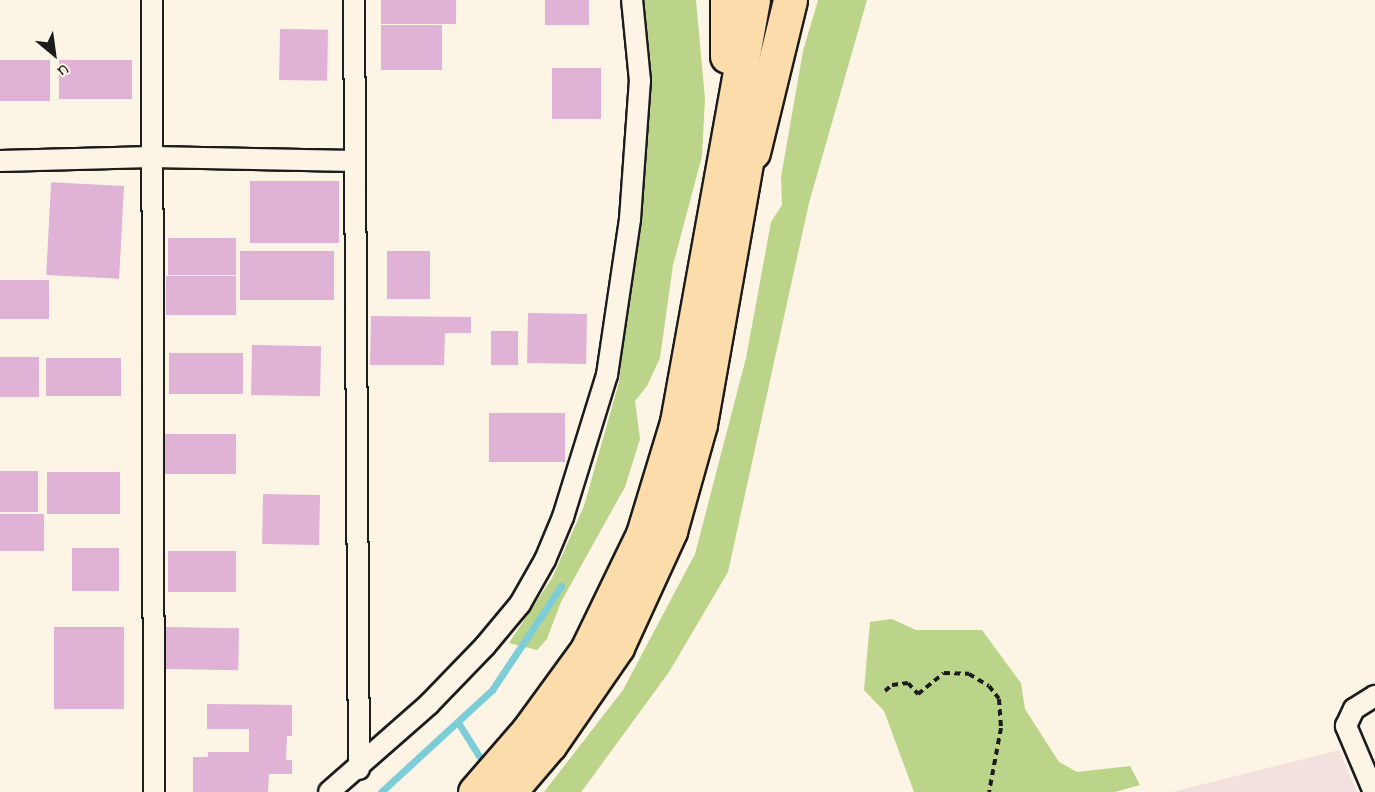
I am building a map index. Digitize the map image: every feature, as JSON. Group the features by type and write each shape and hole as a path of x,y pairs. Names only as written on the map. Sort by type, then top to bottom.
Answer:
{"highway":[{"path":"724,163 727,0"},
{"path":"475,792 528,731 587,650 620,589 643,534 677,422 753,0"},
{"path":"744,191 770,0"},
{"path":"509,792 550,744 617,647 670,531 700,424 744,191 790,0"}],"street":[{"path":"152,0 153,792"},
{"path":"354,0 359,769"},
{"path":"329,792 359,769 485,646 520,604 545,560 564,517 607,375 630,219 640,81 632,0"},
{"path":"0,160 152,157 354,161"},
{"path":"1374,792 1346,726 1354,709 1375,696"}],"path":[{"path":"885,691 892,685 908,683 918,694 944,673 969,674 989,686 999,699 1001,728 988,792"}],"shaded area":[{"path":"1339,750 1357,792 1172,792"}],"green space":[{"path":"639,0 696,0 705,99 702,156 673,265 660,358 647,386 635,401 640,439 625,487 561,602 547,639 537,650 509,643 552,578 584,506 619,382 647,134"},
{"path":"818,0 867,0 809,203 728,572 669,672 581,792 544,792 623,690 695,554 746,358 771,222 782,205 781,177 803,51"},
{"path":"892,619 916,630 982,630 1021,683 1025,709 1059,762 1077,772 1130,766 1140,785 1115,792 914,792 884,711 864,690 870,622"}],"building":[{"path":"381,0 456,0 456,24 381,24"},
{"path":"545,0 589,0 589,25 545,25"},
{"path":"381,25 442,25 442,70 381,70"},
{"path":"280,29 328,30 327,81 279,80"},
{"path":"0,60 50,60 50,101 0,101"},
{"path":"59,60 132,60 132,99 59,99"},
{"path":"552,68 601,68 601,119 552,119"},
{"path":"250,181 339,181 339,243 250,243"},
{"path":"51,182 124,186 119,279 46,275"},
{"path":"168,238 236,238 236,275 168,275"},
{"path":"240,251 334,251 334,300 240,300"},
{"path":"387,251 430,251 430,299 387,299"},
{"path":"166,276 236,276 236,315 166,315"},
{"path":"0,280 49,280 49,319 0,319"},
{"path":"528,313 587,314 586,364 527,363"},
{"path":"371,316 471,317 471,333 445,333 444,365 370,365"},
{"path":"491,331 518,331 518,365 491,365"},
{"path":"252,345 321,346 320,396 251,395"},
{"path":"169,353 243,353 243,394 169,394"},
{"path":"0,357 39,357 39,397 0,397"},
{"path":"46,358 121,358 121,396 46,396"},
{"path":"489,413 565,413 565,462 489,462"},
{"path":"165,434 236,434 236,474 165,474"},
{"path":"0,471 38,471 38,512 0,512"},
{"path":"47,472 120,472 120,514 47,514"},
{"path":"263,494 320,495 319,545 262,544"},
{"path":"0,514 44,514 44,551 0,551"},
{"path":"72,548 119,548 119,591 72,591"},
{"path":"168,551 236,551 236,592 168,592"},
{"path":"54,627 124,627 124,709 54,709"},
{"path":"165,627 239,628 238,670 164,669"},
{"path":"207,704 292,705 292,736 287,736 286,760 292,760 292,774 269,774 268,792 193,792 193,757 208,757 208,752 249,752 249,729 207,729"}],"waterway":[{"path":"381,792 492,690 561,586"},
{"path":"459,724 479,756"}]}
